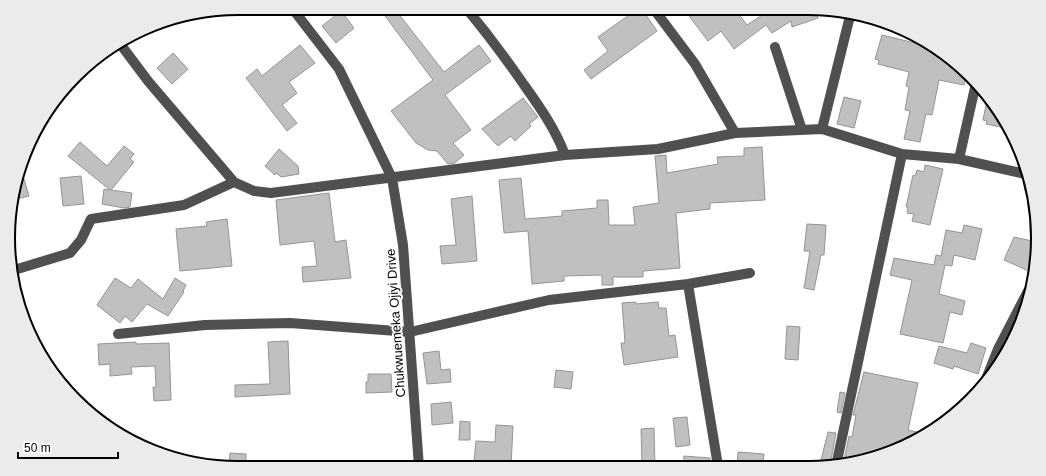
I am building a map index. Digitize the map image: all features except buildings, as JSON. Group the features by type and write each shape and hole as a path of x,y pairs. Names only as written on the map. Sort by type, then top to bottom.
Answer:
{"street":[{"name":"Chukwuemeka Ojiyi Drive","path":"297,15 339,69 392,178 403,245 419,461"},
{"path":"472,15 487,32 546,116 558,136 565,155"},
{"path":"658,15 695,64 735,133"},
{"path":"822,129 849,19"},
{"path":"123,47 148,80 234,182 254,191 271,193 565,155 658,149 735,133 822,129 902,154 959,159 1021,173"},
{"path":"775,47 802,130"},
{"path":"959,159 975,89"},
{"path":"837,459 902,154"},
{"path":"17,269 70,253 81,240 91,219 184,205 234,182"},
{"path":"118,334 204,325 290,323 410,332 549,300 688,284 750,273"},
{"path":"688,284 717,461"},
{"path":"992,363 1020,305"}]}
